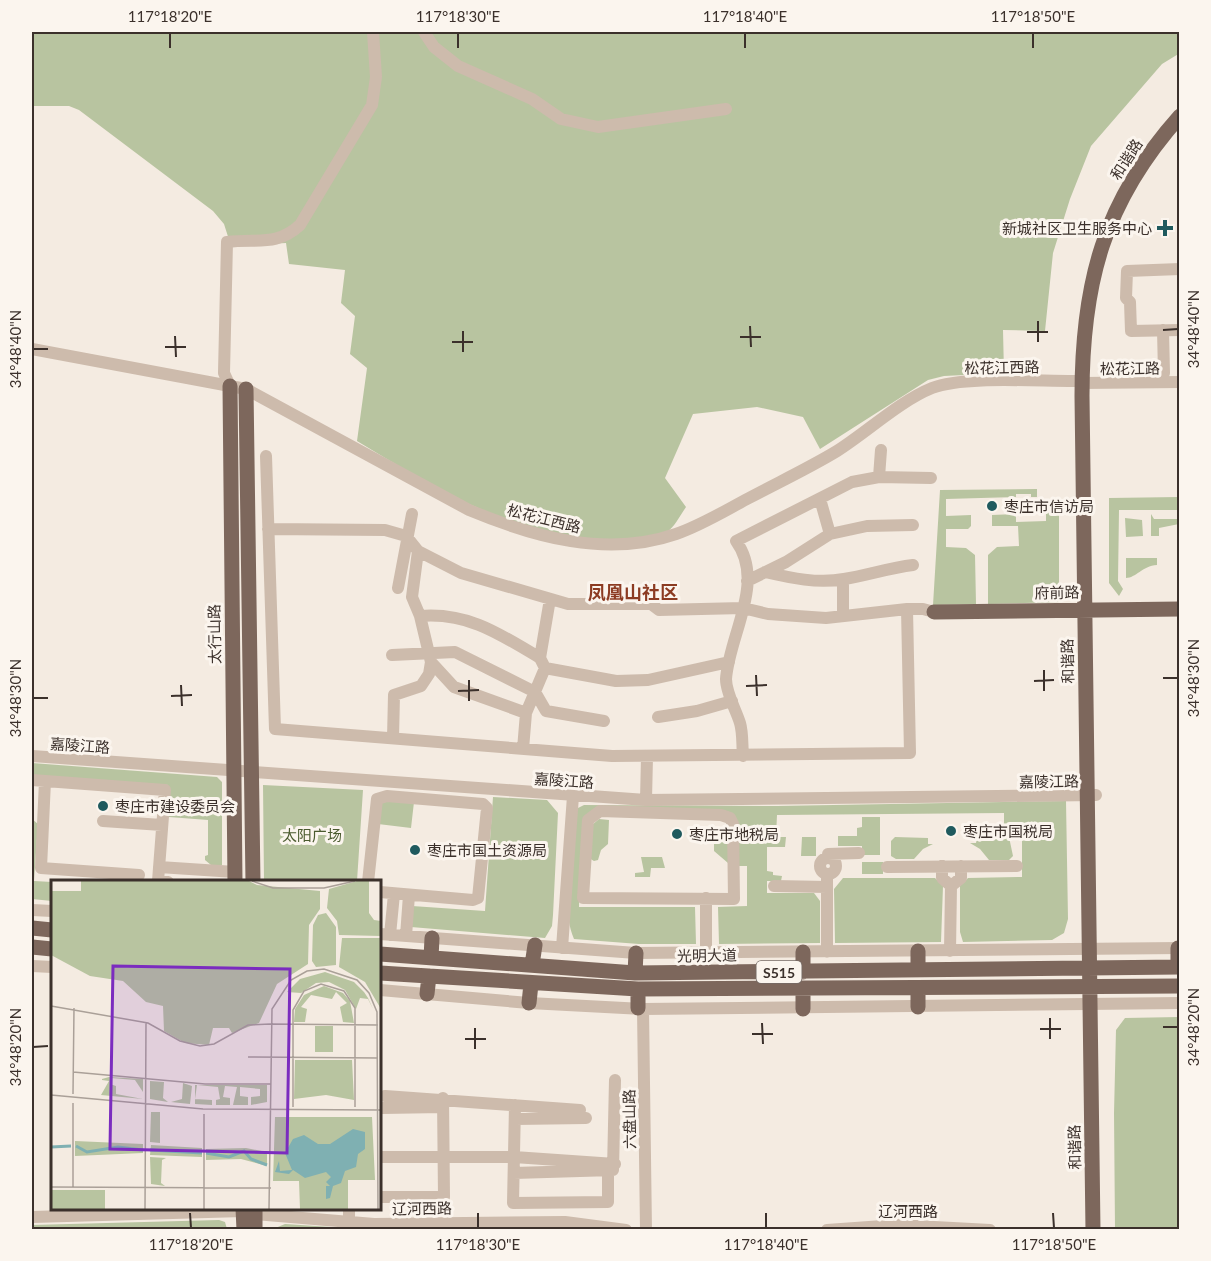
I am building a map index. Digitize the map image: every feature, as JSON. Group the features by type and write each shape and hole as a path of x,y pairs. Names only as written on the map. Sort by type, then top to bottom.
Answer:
{"main road":[{"name":"和谐路","path":"1102,1230 1094,987 1085,383 1086,305 1107,232 1140,167 1179,116"},
{"name":"和谐路","path":"1085,383 1093,317 1106,260 1133,194 1179,129"},
{"name":"太行山路","path":"230,386 235,877"},
{"path":"246,388 253,880"},
{"path":"232,572 249,572"},
{"name":"府前路","path":"934,612 1179,609"},
{"path":"32,928 51,930"},
{"path":"431,958 432,938"},
{"path":"532,966 535,945"},
{"path":"32,947 51,949"},
{"path":"1179,948 1179,967"},
{"path":"918,951 918,970"},
{"path":"803,952 803,972"},
{"path":"635,973 636,953"},
{"name":"光明大道","path":"381,954 635,973 1179,967"},
{"name":"S515","path":"381,973 638,989 803,990 1179,986"},
{"path":"428,994 429,976"},
{"path":"529,1003 531,984"},
{"path":"918,988 918,1007"},
{"path":"638,989 640,1009"},
{"path":"803,990 803,1009"},
{"name":"和谐路","path":"1093,1230 1095,1004"},
{"path":"244,1230 250,1214"}],"street":[{"path":"230,386 224,374 226,242 278,241 288,236 300,225 372,105 376,83 373,32"},
{"path":"424,32 434,46 458,66 531,99 561,119 570,122 598,127 726,110"},
{"path":"1179,270 1127,271 1131,331 1179,330"},
{"path":"1157,382 1164,373 1162,330"},
{"name":"松花江西路","path":"32,350 246,388 443,497 499,522 579,543 628,544 654,540 699,524 837,451 932,388 963,382 1085,383"},
{"name":"松花江路","path":"1085,383 1179,382"},
{"path":"879,477 881,450"},
{"path":"266,456 275,729 646,757 910,753 907,609"},
{"path":"743,756 741,726 726,682 747,581 745,554 736,541 852,482 879,477 931,478"},
{"path":"820,499 830,534"},
{"path":"398,588 406,536 412,514"},
{"path":"747,581 830,534 867,526 913,525"},
{"path":"268,529 385,530 406,536 418,551 461,573 568,604 651,604 659,610 743,608 768,614 826,618 907,609 934,612"},
{"path":"393,738 394,695 421,687 429,674 430,658 420,616 412,597 418,551"},
{"path":"765,572 805,580 843,579 882,569 913,565"},
{"path":"843,579 843,616"},
{"path":"524,749 526,713 536,692 543,663 550,599"},
{"path":"420,616 445,614 492,629 543,663 627,681 648,680 729,662"},
{"path":"392,655 430,658 455,652 536,692 546,711 604,721"},
{"path":"430,658 454,687 526,713"},
{"path":"658,717 697,711 732,701"},
{"name":"嘉陵江路","path":"32,756 646,800 1092,795"},
{"path":"646,757 646,800"},
{"path":"32,780 165,790 158,880"},
{"path":"45,782 41,868 139,875"},
{"path":"368,880 377,799 387,796 483,804 488,810 478,898 473,900 381,892"},
{"path":"562,948 573,796"},
{"path":"600,811 721,815 730,818 733,824 734,899 706,898 583,898 588,820 600,811"},
{"path":"103,821 162,825"},
{"path":"827,952 827,881 819,868 820,862 828,858 828,854 859,853"},
{"path":"942,866 942,878 951,886 951,951"},
{"path":"951,886 957,884 961,878 961,866"},
{"path":"887,867 1017,866"},
{"path":"159,867 235,877"},
{"path":"774,886 827,881"},
{"path":"385,934 394,894"},
{"path":"406,936 409,895"},
{"path":"706,898 706,953"},
{"path":"32,910 51,911"},
{"name":"光明大道","path":"385,934 636,953 1179,948"},
{"path":"32,966 51,967"},
{"path":"381,990 529,1003 640,1009 803,1009 1179,1003"},
{"name":"六盘山路","path":"640,1009 646,1230"},
{"path":"515,1105 513,1203 608,1202 615,1080"},
{"path":"384,1102 515,1105 583,1114 515,1119"},
{"path":"381,1197 444,1197 443,1102"},
{"path":"381,1157 514,1157 611,1167"},
{"path":"514,1173 611,1167"},
{"path":"349,1210 349,1222"},
{"name":"辽河西路","path":"32,1216 250,1214 349,1222 551,1221 626,1230"},
{"name":"辽河西路","path":"827,1230 897,1225 990,1230"}],"green space":[{"path":"32,32 1179,32 1180,53 1162,64 1091,146 1070,199 1053,253 1045,331 1003,330 1004,373 944,376 928,380 820,449 803,417 757,407 693,414 665,478 686,507 666,533 644,539 619,541 569,536 504,519 445,492 357,441 367,368 350,354 355,316 341,303 345,270 289,264 286,243 231,246 224,224 213,211 79,110 69,106 32,106"},
{"path":"1037,489 1037,497 1031,497 1031,494 1016,494 1016,497 946,499 946,516 971,515 971,526 968,529 946,529 946,547 966,548 975,555 976,604 933,605 940,490"},
{"path":"1179,497 1179,510 1119,510 1118,581 1123,589 1119,596 1109,583 1109,498"},
{"path":"1046,512 1059,512 1059,602 988,604 988,555 997,547 1019,546 1018,526 992,526 992,515 1016,514 1016,522 1046,521"},
{"path":"1151,514 1154,519 1179,519 1179,524 1159,528 1159,536 1151,536"},
{"path":"1125,518 1142,520 1143,536 1126,537"},
{"path":"1126,558 1157,558 1157,565 1147,567 1126,578"},
{"path":"32,763 217,777 222,782 222,865 211,865 205,860 205,856 208,855 208,820 169,817 168,785 32,775"},
{"name":"太阳广场","path":"263,785 363,790 357,880 264,880"},
{"path":"493,797 547,800 558,813 552,926 545,938 411,927 412,906 485,911"},
{"path":"384,800 414,802 411,828 378,824 380,803"},
{"path":"1066,801 1068,919 1064,933 1052,940 963,942 960,932 960,886 968,878 1022,877 1022,825 1004,825 1004,813 777,815 776,837 786,837 785,847 767,847 767,871 773,872 773,875 782,876 781,881 767,881 767,893 814,893 820,901 820,943 719,944 718,907 747,906 747,866 737,866 737,819 592,811 580,866 579,907 695,907 696,944 639,944 574,939 570,925 567,893 570,858 576,809 584,805 777,806"},
{"path":"862,817 880,817 880,855 862,855 862,846 838,846 838,836 857,836 857,828 862,827"},
{"path":"32,819 38,824 34,881 51,882 51,901 32,899"},
{"path":"599,819 609,820 608,844 601,850 598,860 594,861 589,858 592,825"},
{"path":"802,837 816,837 816,856 801,856"},
{"path":"895,837 928,838 928,844 933,844 923,849 914,859 896,859 891,856 891,841"},
{"path":"1009,837 1013,856 1009,860 989,860 980,849 970,843 976,843 977,838"},
{"path":"714,839 727,841 730,844 728,863 714,851"},
{"path":"641,857 662,857 665,868 651,868 650,877 635,877 635,873 644,872"},
{"path":"862,862 883,862 883,874 862,874"},
{"path":"843,878 935,878 943,886 941,942 835,943 834,889"},
{"path":"1179,1017 1179,1229 1115,1229 1116,1030 1125,1018"},
{"path":"219,1220 225,1222 227,1229 32,1229 32,1225"},
{"path":"285,1224 362,1229 273,1229"}],"place":[{"name":"新城社区卫生服务中心","path":"1165,228"},
{"name":"枣庄市信访局","path":"992,506"},
{"name":"枣庄市建设委员会","path":"103,806"},
{"name":"枣庄市国税局","path":"951,831"},
{"name":"枣庄市地税局","path":"677,834"},
{"name":"枣庄市国土资源局","path":"415,850"}],"district":[{"name":"凤凰山社区","path":"633,592"}]}
